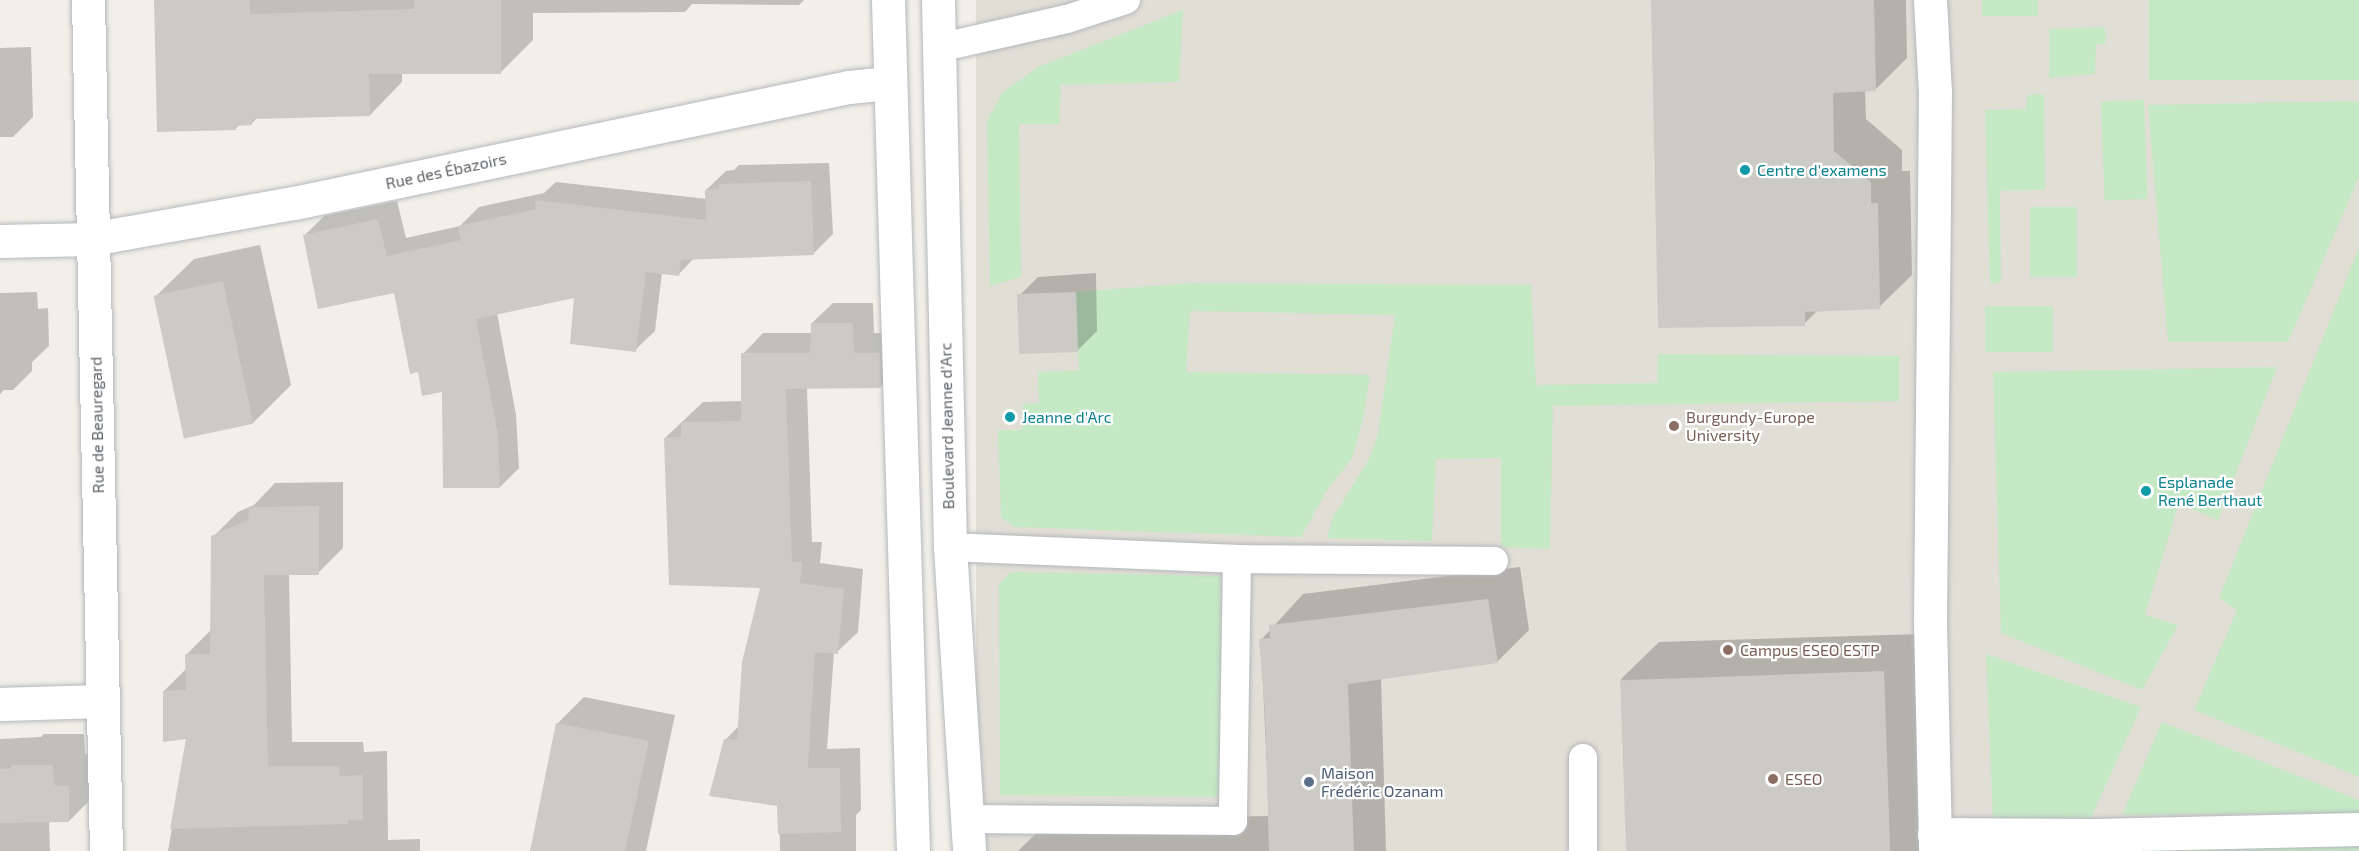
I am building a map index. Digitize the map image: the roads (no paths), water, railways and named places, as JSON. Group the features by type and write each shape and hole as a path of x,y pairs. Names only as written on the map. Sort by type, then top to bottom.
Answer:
{"street":[{"name":"Rue de Beauregard","path":"88,0 106,851"},
{"path":"888,0 913,851"},
{"name":"Boulevard Jeanne d'Arc","path":"938,0 950,547 969,819 969,851"},
{"path":"1930,0 1935,104 1930,622 1935,843 2095,835 2359,829"},
{"name":"Rue des Ébazoirs","path":"0,241 93,239 294,202 849,87 889,83"},
{"path":"0,704 103,701"}],"lane":[{"path":"938,48 1067,19 1126,0"},
{"path":"950,547 1237,559 1494,561"},
{"path":"969,819 1233,821 1237,559"},
{"path":"1583,758 1583,851"}],"place":[{"name":"Centre d'examens","path":"1745,170"},
{"name":"Jeanne d'Arc","path":"1010,417"},
{"name":"Burgundy-Europe University","path":"1674,426"},
{"name":"Esplanade René Berthaut","path":"2146,491"},
{"name":"Campus ESEO ESTP","path":"1728,650"},
{"name":"ESEO","path":"1773,779"},
{"name":"Maison Frédéric Ozanam","path":"1309,782"}]}
